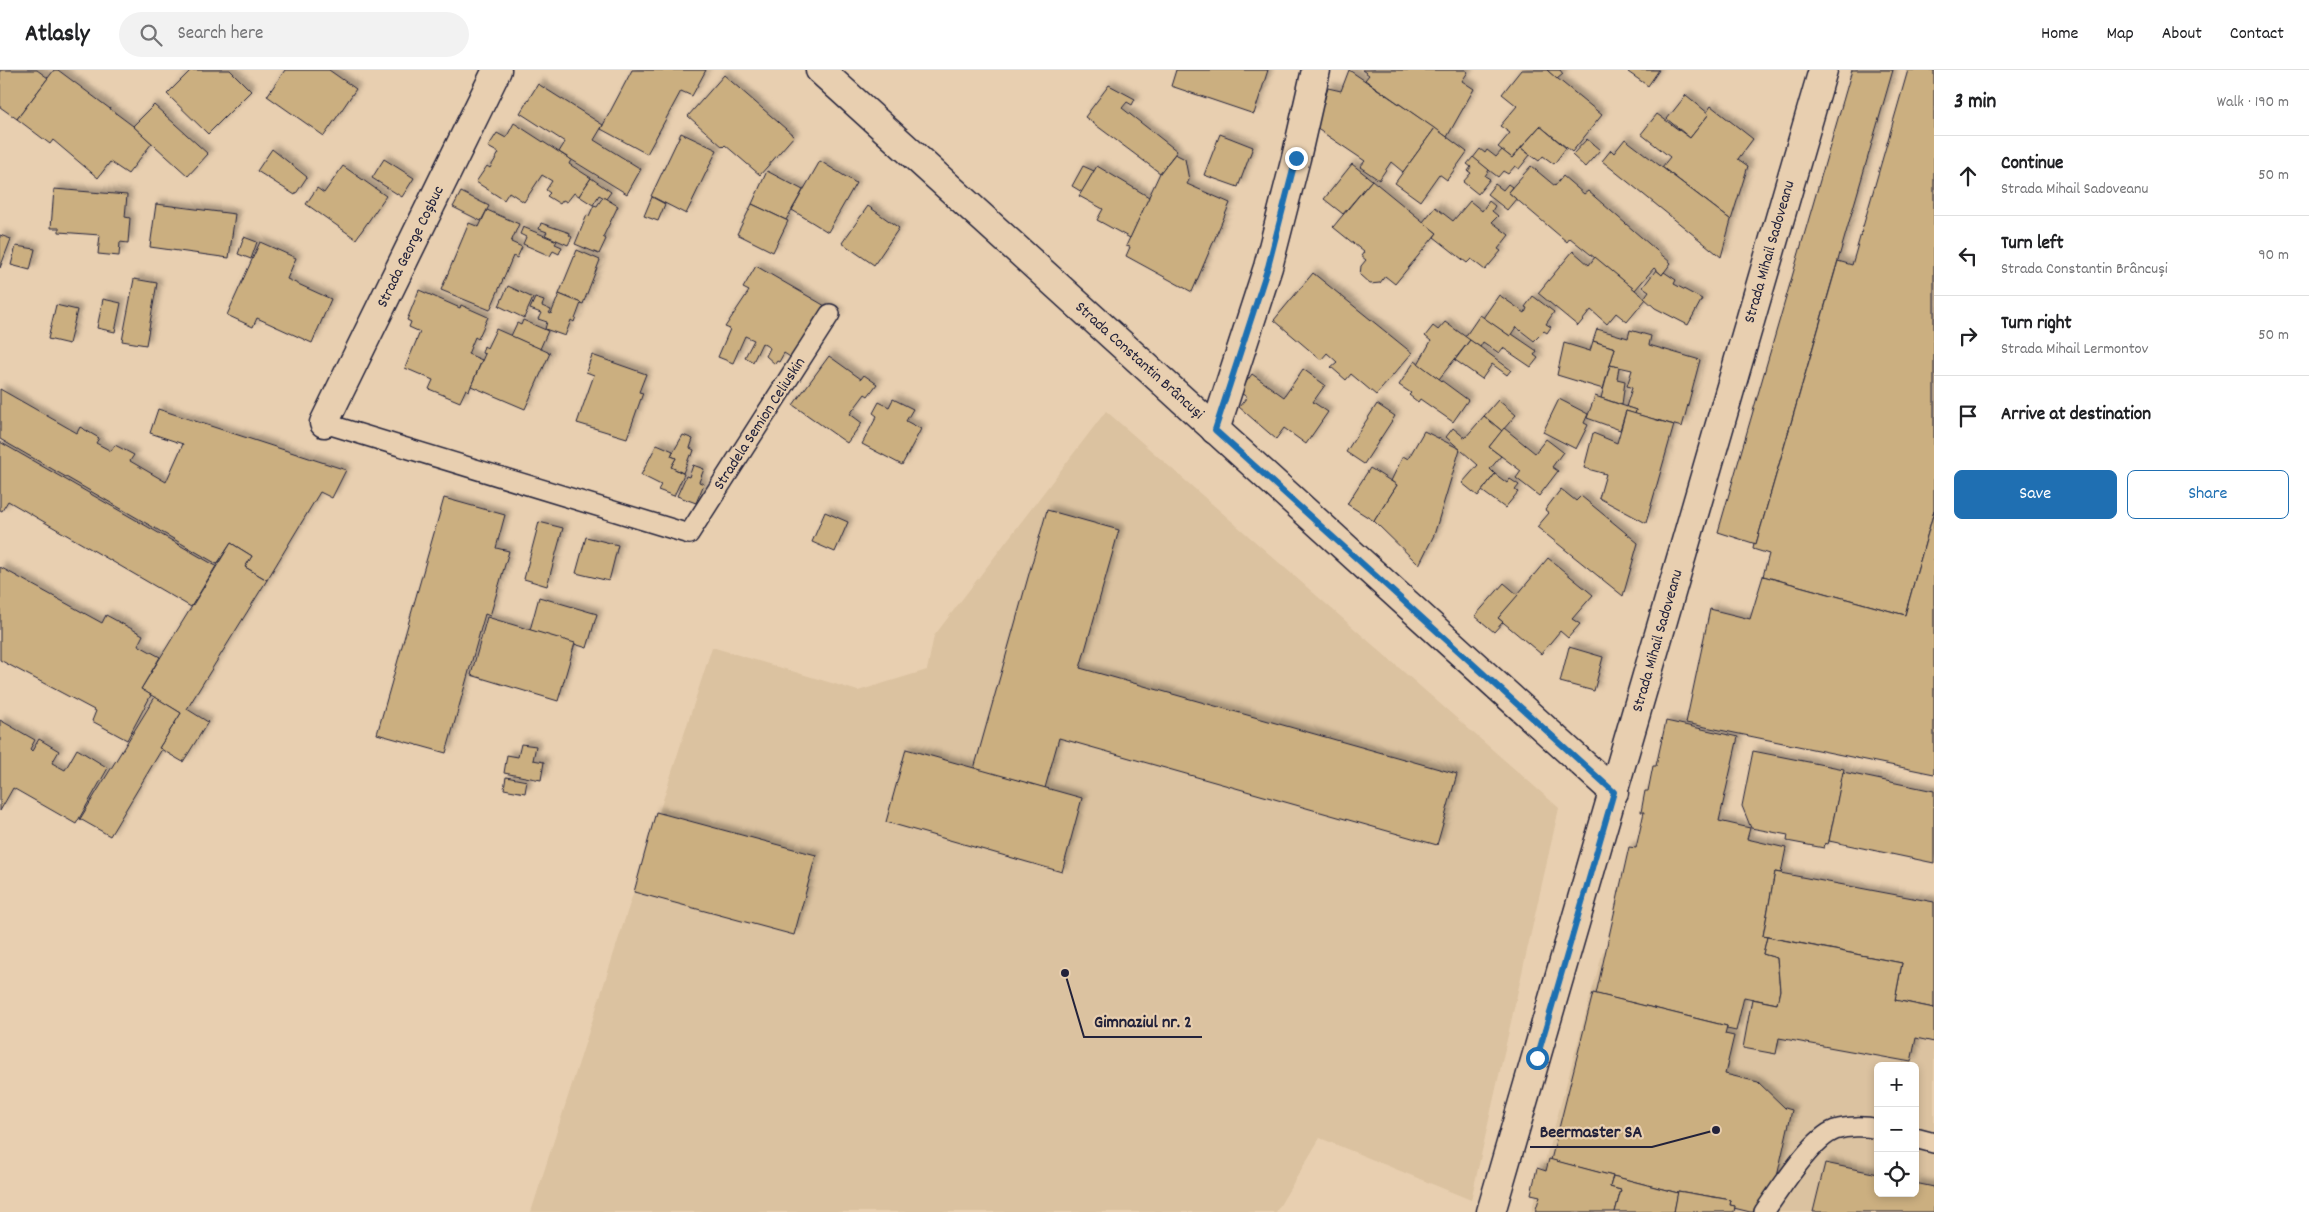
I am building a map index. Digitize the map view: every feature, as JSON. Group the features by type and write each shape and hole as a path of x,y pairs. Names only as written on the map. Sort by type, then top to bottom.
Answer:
{"street":[{"name":"Strada George Coșbuc","path":"324,423 497,70"},
{"name":"Strada Constantin Brâncuși","path":"820,70 1614,792"},
{"path":"1215,430 1268,267 1316,70"},
{"name":"Strada Mihail Sadoveanu","path":"1491,1212 1823,70"}],"lane":[{"name":"Stradela Semion Celiuskin","path":"324,423 689,534 830,314"},
{"path":"1764,1212 1810,1149 1834,1130 1867,1126 1874,1128"},
{"path":"1919,1139 1934,1142"}],"shaded area":[{"path":"1106,411 1559,808 1471,1200 1320,1138 1276,1212 531,1212 712,647 858,691 927,670 934,636"},
{"path":"1603,951 1934,1032 1934,1212 1531,1212"}],"building":[{"path":"0,70 37,70 48,78 17,119 0,107"},
{"path":"54,70 58,70 133,126 152,143 128,174 110,162 98,178 53,140 50,144 17,119"},
{"path":"191,70 230,70 251,91 208,134 167,94"},
{"path":"285,70 329,70 356,89 324,136 267,96"},
{"path":"632,70 706,70 692,96 681,91 647,154 601,129"},
{"path":"1176,70 1268,70 1254,114 1171,86"},
{"path":"1349,70 1435,128 1403,172 1391,162 1379,180 1360,167 1365,161 1316,128 1328,88 1341,91"},
{"path":"1362,70 1465,70 1468,72 1462,81 1474,89 1447,137 1365,80 1369,75"},
{"path":"1521,70 1547,70 1602,115 1572,152 1540,126 1512,158 1498,147 1510,133 1500,126 1517,106 1502,94"},
{"path":"1547,70 1560,70 1563,74 1557,79"},
{"path":"1630,70 1659,70 1648,86 1628,72"},
{"path":"1852,70 1893,70 1756,544 1718,532"},
{"path":"1908,70 1934,70 1934,511 1905,615 1763,576 1769,554 1753,549 1838,261 1852,265"},
{"path":"724,75 794,136 760,175 725,145 723,147 688,116"},
{"path":"538,84 603,125 594,140 641,169 627,194 559,152 565,142 520,113"},
{"path":"1109,85 1135,99 1132,105 1127,102 1122,108 1177,151 1160,173 1085,117"},
{"path":"1686,95 1709,114 1690,138 1667,119"},
{"path":"154,105 208,154 188,176 133,126"},
{"path":"1711,106 1753,139 1738,159 1748,166 1731,220 1662,167 1670,157 1641,134 1657,114 1690,138 1709,114 1707,112"},
{"path":"514,123 571,160 569,164 591,178 579,196 574,193 567,202 563,200 560,204 547,196 550,193 546,190 552,181 542,175 524,202 509,192 504,200 476,182 487,166 490,168 499,153 488,147 497,133 506,138"},
{"path":"1540,126 1566,148 1554,164 1543,156 1539,161 1521,148"},
{"path":"1435,128 1467,152 1447,180 1439,174 1420,201 1395,183"},
{"path":"681,133 717,150 686,214 651,196"},
{"path":"1220,134 1253,147 1238,187 1204,175"},
{"path":"1587,139 1600,150 1585,167 1572,155"},
{"path":"1625,139 1731,220 1721,257 1602,161 1611,150 1614,153"},
{"path":"1521,148 1530,155 1519,169 1515,166 1508,174 1503,171 1498,177 1473,158 1480,149 1485,153 1487,150 1496,157 1502,150 1512,158"},
{"path":"272,149 307,177 295,195 257,171"},
{"path":"1175,154 1185,159 1189,180 1187,184 1230,203 1192,292 1126,256 1130,247 1126,246 1160,173"},
{"path":"1473,157 1489,170 1485,176 1490,179 1478,194 1463,182 1471,173 1468,171 1471,167 1467,164"},
{"path":"384,159 414,178 402,197 372,178"},
{"path":"820,161 856,183 828,232 792,210"},
{"path":"1352,164 1372,180 1343,214 1324,199"},
{"path":"343,166 386,196 356,239 306,204 317,188 324,193"},
{"path":"1083,166 1094,171 1082,192 1072,186"},
{"path":"1097,166 1149,197 1130,238 1097,220 1103,209 1079,196"},
{"path":"1531,166 1555,186 1563,176 1584,194 1588,191 1671,263 1662,275 1654,268 1635,290 1570,238 1567,242 1508,192"},
{"path":"767,171 803,190 786,220 752,204"},
{"path":"591,178 611,192 606,199 599,195 593,205 579,196"},
{"path":"1372,180 1437,233 1395,284 1385,276 1380,283 1370,284 1360,275 1361,266 1366,260 1361,256 1364,252 1333,227"},
{"path":"1495,184 1503,190 1508,184 1512,187 1508,192 1516,199 1507,210 1487,194"},
{"path":"54,189 127,195 125,217 130,218 128,243 120,242 119,256 98,254 100,235 59,232 59,228 51,228"},
{"path":"461,192 489,206 481,221 453,207"},
{"path":"603,197 618,206 603,237 606,239 599,254 575,244 587,215 589,216 594,205 597,206"},
{"path":"652,197 665,204 658,221 644,216"},
{"path":"1470,201 1482,211 1489,201 1495,206 1492,211 1498,216 1492,222 1509,235 1498,249 1501,251 1485,270 1471,259 1467,263 1434,237 1437,233 1423,222 1435,207 1453,221"},
{"path":"156,204 235,214 229,258 150,247"},
{"path":"752,204 788,221 773,252 737,234"},
{"path":"868,206 899,228 874,265 842,243"},
{"path":"487,210 519,224 511,242 522,247 517,258 513,256 490,310 441,290 469,223 479,227"},
{"path":"541,223 570,233 569,235 572,237 568,245 545,235 547,232 539,229"},
{"path":"523,227 557,241 555,244 562,247 559,254 553,251 550,256 523,244 526,237 520,234"},
{"path":"0,235 11,239 0,268"},
{"path":"244,237 257,242 251,259 238,254"},
{"path":"260,242 296,258 287,279 331,299 312,343 257,318 253,327 227,315"},
{"path":"16,246 35,249 30,270 11,265"},
{"path":"577,250 600,260 583,304 559,294"},
{"path":"1573,251 1589,265 1595,257 1646,299 1627,322 1616,313 1607,324 1591,310 1578,326 1538,293"},
{"path":"756,266 839,314 795,360 784,353 779,362 777,361 775,364 766,356 770,348 762,343 753,362 745,357 754,340 745,336 733,363 718,357 730,329 725,327 749,291 743,288"},
{"path":"1656,270 1662,275 1664,272 1676,280 1674,284 1702,299 1688,325 1655,308 1644,298 1649,291 1643,287"},
{"path":"1313,273 1412,353 1376,395 1351,374 1346,380 1331,367 1337,362 1327,353 1321,360 1274,320"},
{"path":"134,279 157,283 146,345 122,341"},
{"path":"508,286 533,298 524,318 499,306"},
{"path":"419,290 460,308 461,305 488,317 478,339 475,337 468,354 482,360 469,391 466,389 460,402 429,389 433,380 405,368 420,332 409,327 411,322 407,320"},
{"path":"559,294 581,303 574,322 571,320 565,336 545,329 547,322 538,319 541,313 530,309 535,298 544,301 542,306 551,310 549,313 551,314"},
{"path":"1499,295 1525,313 1527,308 1525,307 1533,296 1554,312 1546,324 1551,327 1547,333 1544,331 1534,341 1516,327 1510,336 1483,318"},
{"path":"103,299 121,303 115,332 97,328"},
{"path":"56,305 77,310 69,344 48,339"},
{"path":"1480,315 1510,336 1512,334 1537,351 1534,355 1538,358 1531,367 1503,348 1499,353 1483,342 1480,347 1465,337"},
{"path":"523,320 548,331 540,349 511,336 517,323 521,325"},
{"path":"1445,322 1470,340 1439,379 1418,364 1431,341 1425,336 1433,326 1438,330"},
{"path":"496,329 550,353 525,409 471,386 485,354 482,353 484,346 487,348"},
{"path":"1597,329 1628,338 1630,330 1651,336 1649,345 1700,360 1682,427 1635,414 1636,410 1626,407 1632,388 1627,386 1632,370 1610,365 1615,348 1593,341"},
{"path":"1470,340 1511,370 1507,375 1492,364 1482,379 1455,360"},
{"path":"1593,341 1615,348 1603,389 1557,375 1564,343 1590,351"},
{"path":"592,355 646,374 639,392 643,393 627,438 577,423 594,375 586,372"},
{"path":"829,356 861,379 864,375 877,384 868,396 865,394 850,414 862,423 847,443 793,405"},
{"path":"1415,361 1468,400 1453,422 1420,399 1418,402 1409,395 1411,393 1399,385"},
{"path":"1610,365 1619,367 1617,379 1625,381 1622,405 1601,398"},
{"path":"1303,369 1325,385 1313,402 1328,412 1306,444 1284,428 1276,439 1239,407 1247,397 1239,392 1252,374 1284,397"},
{"path":"0,389 77,433 80,427 99,438 96,443 111,451 115,445 134,455 130,461 166,482 183,444 150,433 158,409 346,470 332,498 320,492 267,580 245,567 252,556 231,543 217,564 0,439"},
{"path":"1595,396 1636,410 1635,414 1626,411 1620,430 1587,418"},
{"path":"893,399 913,409 906,421 921,429 902,465 862,444 877,416 873,413 879,402 889,407"},
{"path":"1559,399 1588,414 1584,423 1588,425 1576,449 1543,432"},
{"path":"1498,400 1516,415 1502,431 1484,416"},
{"path":"1377,404 1395,416 1364,464 1346,452"},
{"path":"1626,411 1674,425 1646,523 1599,498 1606,474 1584,468 1593,433 1617,443"},
{"path":"1484,416 1502,431 1489,447 1501,456 1490,469 1495,474 1478,496 1462,483 1478,465 1446,437 1453,428 1465,438"},
{"path":"1504,428 1535,453 1546,439 1563,452 1552,467 1558,471 1539,496 1516,478 1521,471 1489,447"},
{"path":"1424,431 1460,449 1434,535 1419,565 1374,521 1397,485 1391,481 1403,456 1408,459"},
{"path":"683,435 693,439 690,448 694,450 683,473 671,467 676,458 671,456"},
{"path":"0,442 216,566 191,607 8,501 2,511 0,510"},
{"path":"657,444 673,451 671,456 676,458 671,467 684,474 674,496 658,490 661,485 641,475"},
{"path":"693,465 704,469 699,482 704,484 696,503 677,496 686,476 689,477"},
{"path":"1370,468 1397,485 1374,521 1347,504"},
{"path":"1495,474 1507,483 1510,479 1519,485 1515,490 1518,492 1505,508 1482,491"},
{"path":"1561,489 1576,501 1581,496 1638,543 1623,596 1537,527 1549,513 1545,510"},
{"path":"444,498 505,515 496,548 509,551 490,616 485,614 446,753 377,734"},
{"path":"1047,510 1119,530 1080,668 1457,774 1437,845 1059,738 1045,788 974,769"},
{"path":"1934,511 1934,774 1686,723 1710,609 1750,619 1763,576 1905,615"},
{"path":"825,512 848,522 835,552 812,542"},
{"path":"539,522 563,528 547,586 524,579"},
{"path":"586,537 618,545 609,581 576,573"},
{"path":"231,543 252,556 245,567 267,580 187,709 208,722 183,762 159,748 181,713 141,689"},
{"path":"1548,558 1593,595 1572,619 1580,624 1568,638 1560,631 1541,654 1498,618"},
{"path":"0,567 102,623 106,615 143,635 138,645 160,657 141,689 151,695 127,740 92,721 96,711 0,660"},
{"path":"1504,583 1518,595 1498,618 1503,622 1494,632 1475,616"},
{"path":"539,597 597,614 587,648 530,630"},
{"path":"487,617 575,643 558,701 471,675"},
{"path":"1569,647 1603,657 1594,691 1560,682"},
{"path":"155,697 181,713 159,748 162,749 110,836 80,819"},
{"path":"0,720 35,740 30,749 32,751 39,739 59,751 52,763 65,770 77,749 108,768 76,824 13,788 0,811"},
{"path":"1666,721 1738,737 1719,821 1750,828 1747,839 1786,848 1781,873 1775,872 1763,936 1767,937 1763,954 1777,958 1780,990 1777,1004 1744,997 1736,1031 1727,1029 1727,1026 1596,994 1629,847 1636,848 1644,812 1641,812 1645,791 1648,791 1653,766 1656,766"},
{"path":"521,744 536,746 533,760 544,762 541,780 504,773 507,755 518,757"},
{"path":"906,749 1082,798 1062,872 886,822"},
{"path":"1753,751 1844,769 1829,841 1828,844 1825,843 1824,848 1787,841 1788,835 1751,828 1742,806"},
{"path":"1843,772 1934,791 1934,863 1829,841"},
{"path":"506,777 527,781 525,793 504,789"},
{"path":"656,812 816,855 794,935 634,892"},
{"path":"1775,872 1934,902 1934,1008 1895,1000 1902,963 1763,936"},
{"path":"1767,937 1902,963 1895,1000 1934,1008 1934,1042 1916,1038 1911,1062 1779,1038 1776,1054 1743,1048 1752,999 1777,1004 1780,990 1777,958 1763,954"},
{"path":"1593,993 1727,1026 1725,1034 1734,1036 1725,1074 1758,1082 1785,1108 1792,1110 1769,1212 1750,1212 1734,1208 1735,1206 1730,1205 1731,1200 1678,1191 1678,1193 1551,1160"},
{"path":"1549,1159 1613,1176 1610,1187 1621,1190 1615,1212 1535,1212 1540,1196 1531,1194 1537,1168 1546,1171"},
{"path":"1825,1163 1874,1173 1874,1197 1919,1197 1919,1184 1934,1187 1934,1212 1813,1212"},
{"path":"1613,1176 1678,1193 1674,1212 1615,1212 1621,1190 1610,1187"},
{"path":"1678,1191 1731,1200 1730,1205 1735,1206 1734,1212 1674,1212"}],"place":[{"name":"Gimnaziul nr. 2","path":"1065,973"},
{"name":"Beermaster SA","path":"1716,1130"}],"route":[{"path":"1296,158 1268,267 1215,430 1614,792 1537,1058"}]}
